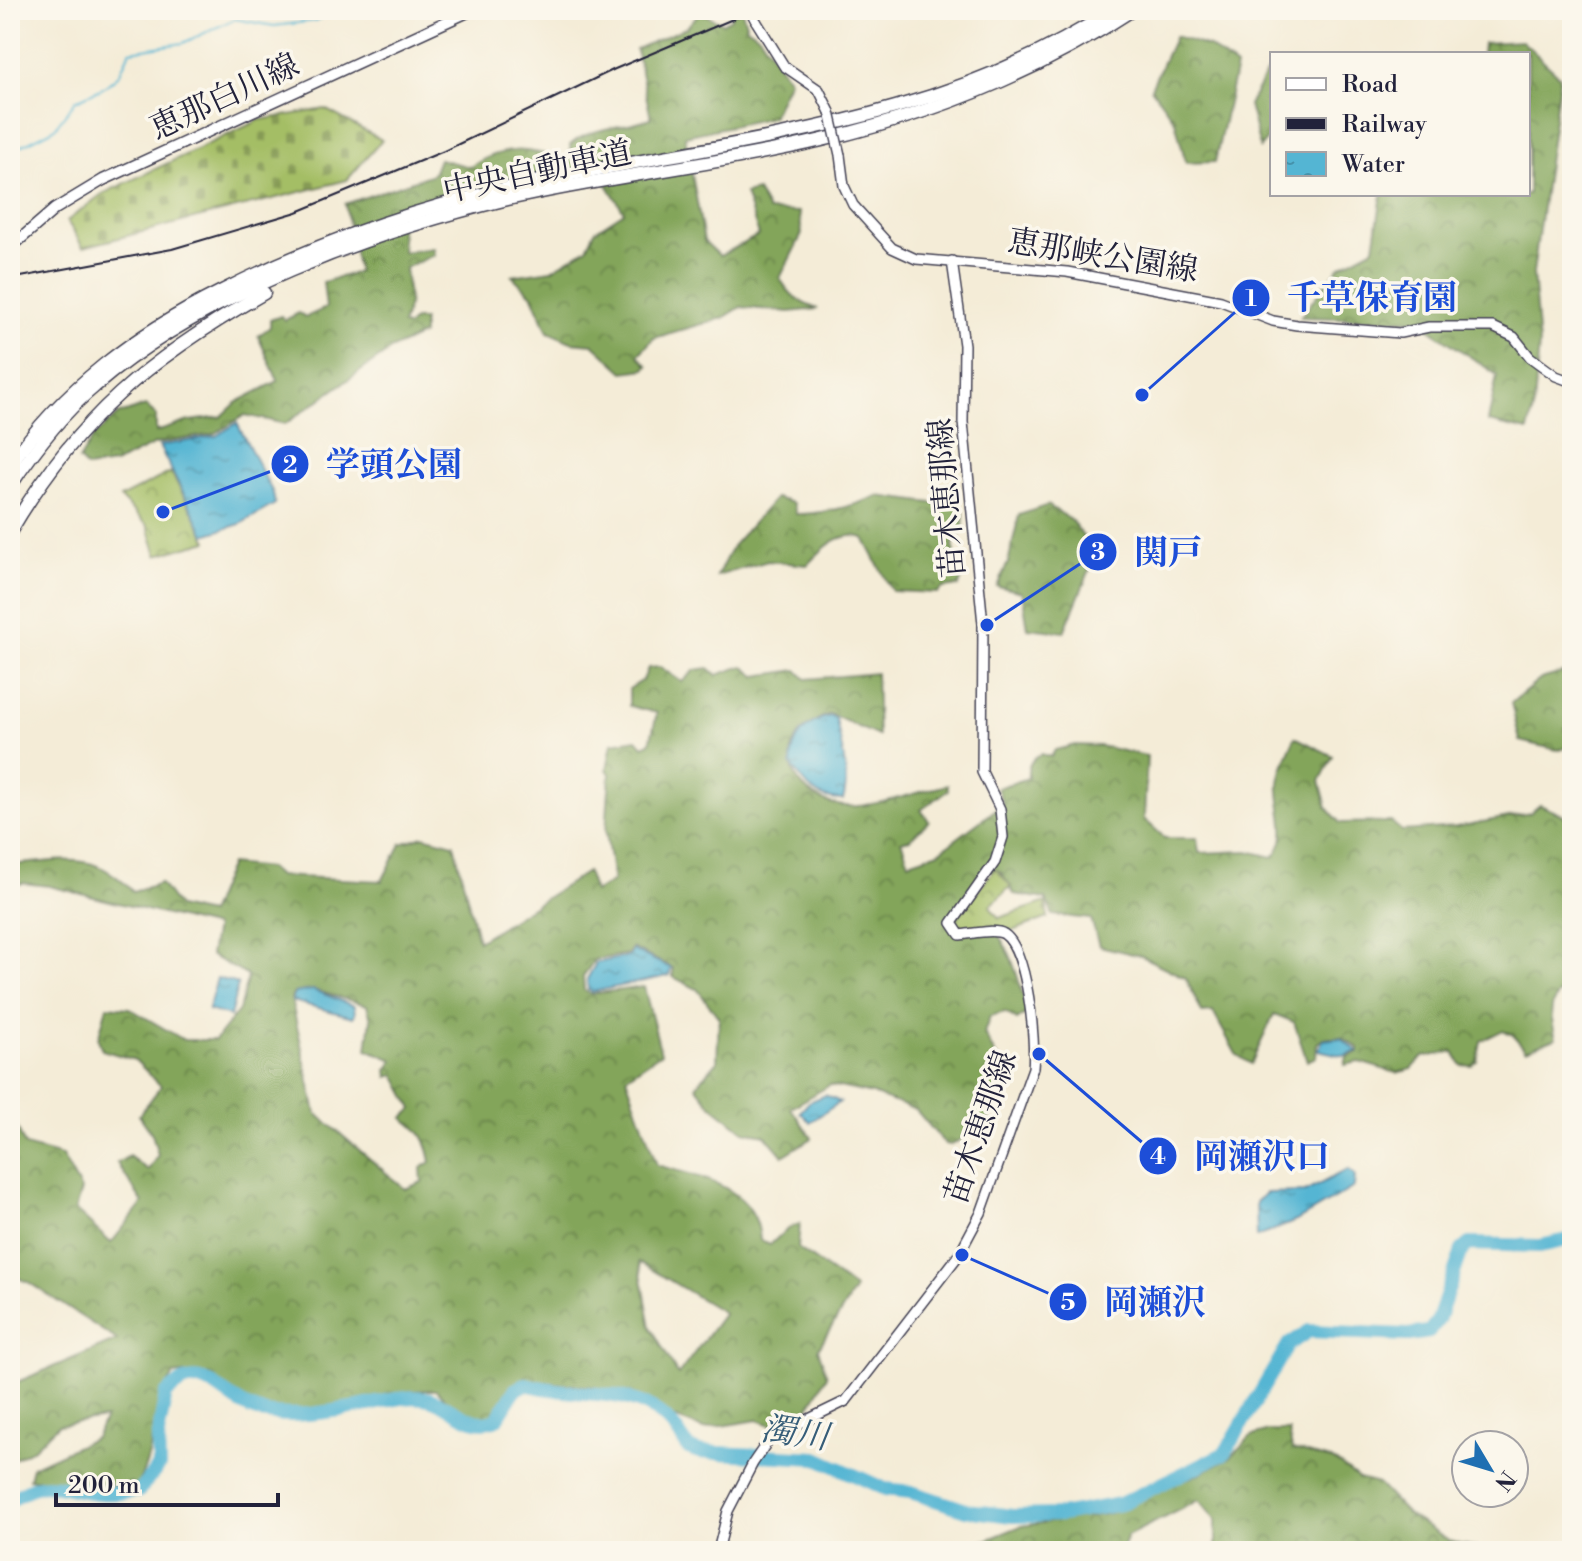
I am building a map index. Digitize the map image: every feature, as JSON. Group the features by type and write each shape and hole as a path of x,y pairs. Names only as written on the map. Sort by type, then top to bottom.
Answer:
{"highway":[{"name":"中央自動車道","path":"10,465 64,398 141,335 245,278 323,245 507,188 776,138 876,115 930,98 1034,55 1113,10"},
{"name":"中央自動車道","path":"10,486 72,407 126,362 210,310 319,260 392,233 509,199 822,141 935,108 1039,65 1132,10"},
{"path":"10,532 64,450 113,396 174,348 319,260"}],"main road":[{"name":"恵那白川線","path":"10,248 55,209 103,180 472,10"},
{"name":"恵那峡公園線","path":"750,10 781,63 819,90 830,112 847,195 883,241 916,259 1097,277 1233,304 1273,321 1297,325 1400,333 1429,327 1493,327 1514,337 1530,357 1556,376 1572,382"},
{"name":"苗木恵那線","path":"718,1551 726,1517 765,1445 780,1430 846,1401 946,1275 981,1213 1033,1068 1036,1044 1031,1010 1009,939 997,932 960,935 952,923 995,862 1003,827 1000,809 982,772 983,624 963,422 964,345 952,261"}],"green space":[{"path":"733,10 742,11 747,27 760,36 789,80 772,117 685,136 704,241 720,256 759,235 745,194 757,191 768,211 799,212 802,234 780,278 796,298 818,309 789,312 741,307 723,318 654,338 638,355 648,366 624,372 593,344 571,342 548,332 533,296 512,276 551,270 587,248 595,231 624,212 595,165 399,208 403,252 433,248 434,255 405,268 409,304 402,325 407,327 414,320 423,320 423,334 392,349 285,424 245,415 214,434 155,444 114,464 87,468 79,460 94,436 119,414 146,406 156,416 156,432 189,421 221,417 237,402 278,381 258,336 270,327 270,320 281,316 285,320 299,313 306,317 326,308 323,282 358,272 345,204 433,174 439,159 470,167 494,155 526,151 563,159 571,156 570,145 587,134 651,118 636,49 687,27 700,12 722,23 731,18"},
{"path":"1175,36 1209,47 1236,67 1215,162 1186,163 1175,121 1151,88"},
{"path":"1522,41 1560,76 1533,273 1539,344 1534,406 1528,431 1488,422 1497,375 1416,320 1300,317 1340,266 1374,248 1382,196 1530,196 1530,52 1482,52 1483,43"},
{"path":"1268,70 1270,136 1260,148 1249,105"},
{"path":"325,109 382,140 347,180 83,247 67,221 102,194 259,120"},
{"path":"171,472 208,541 157,555 148,526 120,498"},
{"path":"878,496 955,506 964,513 963,530 953,544 957,564 964,572 959,586 943,588 937,593 892,591 864,538 855,536 832,542 807,565 768,561 717,576 733,545 775,498 793,503 796,514 838,509"},
{"path":"1048,505 1072,521 1096,555 1064,632 1028,628 1022,592 997,586 1008,563 1019,515"},
{"path":"743,666 756,676 797,670 806,679 876,673 878,736 830,714 808,726 796,740 791,756 794,772 802,786 816,797 835,804 868,805 948,785 948,790 921,810 929,821 910,839 901,841 909,862 939,852 1003,804 997,788 1028,778 1032,760 1042,754 1051,757 1055,750 1075,745 1100,746 1147,756 1144,819 1165,838 1197,838 1199,853 1248,851 1273,857 1283,834 1280,778 1295,737 1333,756 1320,781 1327,807 1340,823 1391,822 1402,831 1456,827 1530,813 1540,805 1572,819 1572,862 1560,868 1572,897 1572,997 1559,993 1553,1004 1556,1038 1526,1050 1513,1035 1503,1030 1481,1041 1477,1061 1472,1066 1461,1065 1454,1052 1423,1057 1412,1069 1396,1073 1359,1062 1345,1065 1347,1057 1359,1052 1359,1048 1341,1037 1322,1039 1317,1044 1316,1057 1307,1061 1294,1022 1274,1014 1251,1064 1236,1054 1213,1012 1202,1013 1186,978 1141,956 1099,946 1091,919 1053,915 1046,899 1014,894 1001,872 987,869 966,897 991,924 1007,949 1027,1013 1017,1020 1005,1012 990,1016 984,1033 995,1055 1010,1067 997,1086 982,1134 974,1131 952,1145 945,1144 916,1110 872,1094 830,1085 791,1108 812,1138 783,1156 765,1135 744,1131 711,1105 696,1086 717,1062 719,1018 697,989 673,977 673,968 632,948 628,954 594,960 583,977 584,990 591,994 644,987 661,1053 626,1077 657,1165 707,1180 737,1196 749,1207 760,1240 771,1244 788,1228 800,1224 798,1248 855,1289 818,1349 827,1376 808,1409 776,1427 758,1420 703,1429 594,1387 522,1380 511,1389 492,1419 461,1414 436,1390 285,1412 250,1407 203,1376 174,1375 161,1401 148,1459 136,1486 29,1479 32,1467 95,1438 105,1418 58,1425 33,1449 10,1461 10,1385 117,1340 28,1282 10,1275 10,1111 25,1146 62,1156 81,1190 75,1210 111,1243 143,1203 117,1163 129,1156 148,1170 158,1155 152,1134 139,1115 161,1086 135,1060 102,1050 98,1039 107,1006 129,1008 184,1040 215,1040 239,1010 248,976 210,955 215,927 49,886 22,883 10,889 10,865 62,860 91,864 119,878 133,892 160,883 178,907 209,914 230,864 269,868 278,876 382,881 401,844 423,836 454,844 478,941 587,872 594,892 613,881 606,832 610,774 607,769 612,743 637,739 643,746 650,743 657,713 629,706 629,689 643,680 648,668 660,667 682,682 695,670 709,668 717,675","holes":["313,990 367,1005 371,1019 367,1049 394,1060 387,1070 388,1077 395,1075 413,1109 403,1118 415,1127 428,1148 431,1162 421,1168 422,1182 405,1189 316,1113 291,998 294,993","639,1262 724,1313 678,1375 651,1327"]},
{"path":"1572,670 1572,745 1557,750 1520,741 1511,703 1541,679"},
{"path":"995,868 1011,886 990,906 999,918 1046,902 1048,918 1007,933 957,930 957,918"},
{"path":"1268,1431 1289,1431 1292,1450 1335,1461 1359,1479 1378,1484 1407,1514 1449,1541 1478,1548 1477,1551 1216,1551 1216,1520 1199,1500 1127,1536 1121,1551 959,1551 1021,1526 1106,1514 1130,1506 1134,1492 1192,1477 1231,1457 1250,1437"}],"water":[{"path":"237,423 273,493 275,504 240,524 205,535 159,446 216,436"},
{"path":"831,716 836,719 844,760 846,781 843,800 825,797 812,790 791,764 794,747 802,732 822,718"},
{"path":"632,950 671,968 669,976 592,992 588,989 587,979 596,963 630,956"},
{"path":"217,978 238,984 230,1016 208,1010"},
{"path":"313,990 354,1006 355,1014 353,1017 292,1001 295,993"},
{"path":"1340,1038 1358,1051 1344,1056 1318,1050 1323,1040"},
{"path":"825,1095 840,1102 810,1122 800,1112 809,1102"},
{"path":"1348,1169 1355,1175 1354,1187 1296,1221 1257,1237 1256,1202 1266,1193 1305,1192"}],"waterway":[{"path":"10,157 17,148 54,129 76,100 103,88 119,75 130,51 183,43 235,19 274,26 314,21 337,10"},
{"name":"濁川","path":"10,1501 23,1492 44,1485 100,1493 139,1491 159,1466 158,1435 166,1394 180,1383 192,1379 203,1380 257,1411 284,1415 327,1412 413,1397 429,1399 470,1419 488,1422 497,1419 515,1390 526,1384 618,1396 656,1411 673,1426 688,1448 699,1452 817,1458 885,1489 911,1492 966,1510 1012,1516 1061,1515 1120,1504 1225,1453 1288,1345 1309,1331 1409,1335 1429,1332 1438,1320 1462,1250 1469,1244 1540,1246 1572,1239"}],"railway":[{"path":"10,279 172,249 297,212 444,151 615,69 754,10"}],"place":[{"name":"千草保育園","path":"1142,395"},
{"name":"学頭公園","path":"163,512"},
{"name":"関戸","path":"987,625"},
{"name":"岡瀬沢口","path":"1039,1054"},
{"name":"岡瀬沢","path":"962,1255"}]}
